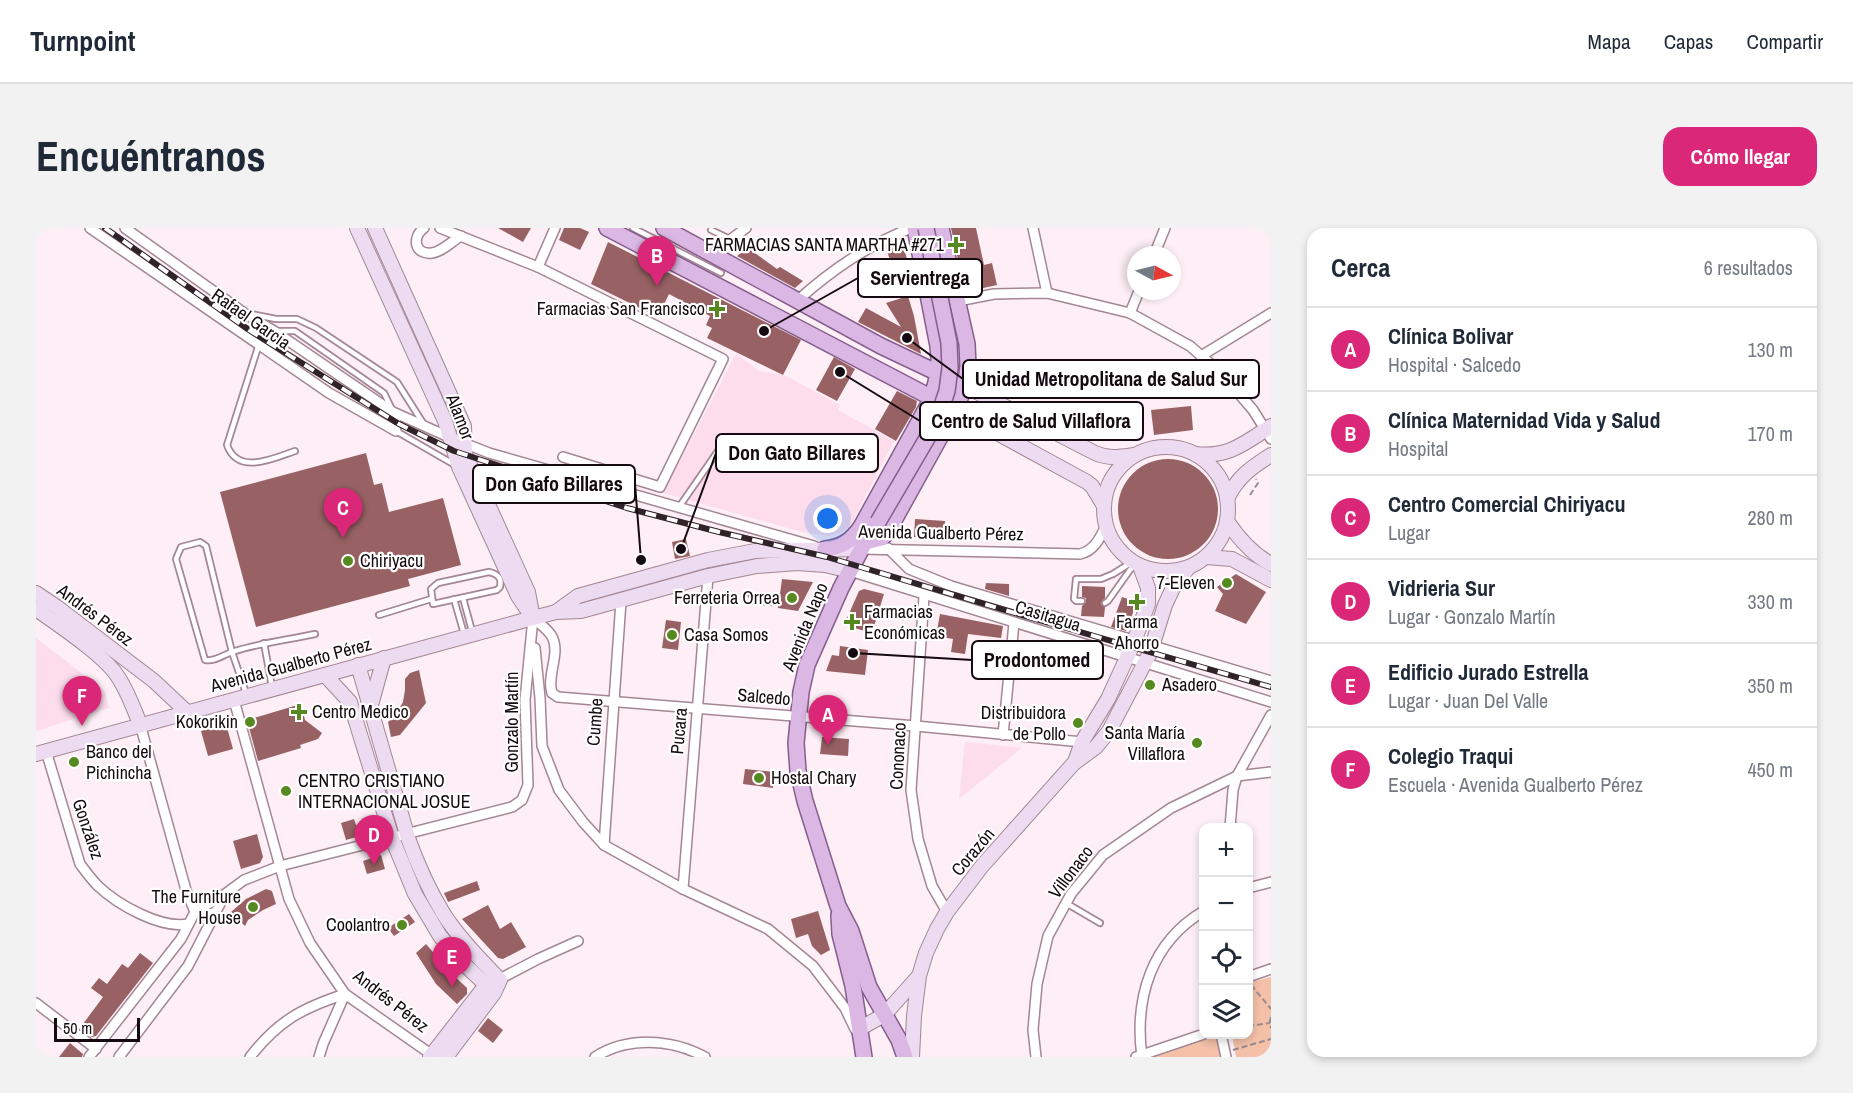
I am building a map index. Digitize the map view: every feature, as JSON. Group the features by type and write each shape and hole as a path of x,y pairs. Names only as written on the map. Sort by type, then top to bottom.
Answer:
{"main road":[{"name":"Alamor","path":"357,228 445,421 459,467 518,596 533,618"},
{"name":"Alamor","path":"375,228 464,426 465,454 528,592 533,618"},
{"path":"607,228 955,410 1087,482 1104,506"},
{"path":"664,228 680,232 711,254 881,346 1106,458 1136,455 1150,449 1166,447 1181,448 1196,454 1207,462 1223,485 1227,499 1227,521 1220,541 1206,557 1188,568 1172,572 1156,571 1136,564 1116,546 1106,526 1104,506 1106,494 1117,471 1136,455"},
{"name":"Avenida Napo","path":"905,1057 899,1040 869,987 851,931 838,906 805,801 798,771 796,743 797,716 807,665 862,539 932,398 938,374 938,346 913,228"},
{"path":"862,539 878,522 936,423 947,391 950,368 949,343 926,228"},
{"path":"825,549 836,548 855,536 862,539 882,538 887,533 955,410 965,386 968,366 967,344 942,228"},
{"path":"1196,454 1226,453 1270,431"},
{"path":"1227,499 1243,474 1271,455"},
{"path":"1227,521 1238,538 1271,564"},
{"name":"Avenida Gualberto Pérez","path":"556,612 578,596 708,561 756,551 825,549 862,539"},
{"path":"1206,557 1232,559 1271,580"},
{"name":"Avenida Gualberto Pérez","path":"41,752 533,618 556,612 581,611 708,576 757,566 797,563 825,565 849,571"},
{"name":"Corazón","path":"1074,763 1082,742 1108,699 1127,658 1149,599 1148,588 1136,564"},
{"name":"Corazón","path":"912,1057 919,976 929,945 947,912 982,866 1074,763 1096,747 1109,731 1145,663 1173,588 1188,568"},
{"name":"Andrés Pérez","path":"36,593 154,681 187,712"},
{"name":"Andrés Pérez","path":"36,609 115,672 127,692 140,724"},
{"path":"370,707 384,658"},
{"path":"358,665 414,854 444,915 500,980 432,1056"},
{"path":"325,675 350,702 392,838 415,894 440,936 462,962 490,989"},
{"name":"Avenida Napo","path":"838,906 840,933 853,986 859,1034 866,1057"},
{"name":"Corazón","path":"859,1034 884,1015 919,976"},
{"path":"446,1057 490,989"}],"street":[{"name":"Rafael Garcia","path":"90,228 329,393 396,431"},
{"path":"125,228 244,313 393,412 489,453 825,549"},
{"path":"424,228 418,232 415,240 417,248 424,253 433,253 461,236"},
{"path":"440,228 537,267 723,359 660,487 563,457"},
{"path":"537,267 555,228"},
{"path":"711,254 746,228"},
{"path":"798,300 852,257 883,240 913,228"},
{"path":"1033,228 1047,293"},
{"path":"1158,246 1165,228"},
{"path":"958,301 1002,293 1047,293 1130,313 1172,336 1201,356 1238,390 1270,431"},
{"path":"1130,313 1135,300"},
{"path":"1201,356 1271,313"},
{"name":"Avenida Gualberto Pérez","path":"862,539 888,548 1080,554 1086,553 1097,543 1106,526"},
{"name":"Casitagua","path":"888,548 909,569 951,586 1271,681"},
{"name":"Casitagua","path":"849,571 1271,702"},
{"name":"Pucara","path":"683,889 708,576"},
{"name":"Cononaco","path":"924,596 911,790 918,838 932,886 947,912"},
{"name":"Cumbe","path":"603,845 621,601"},
{"path":"533,618 542,746 559,790 583,822 603,845 683,889 768,929 813,966 845,1008 859,1034"},
{"name":"Alamor","path":"533,618 551,635 554,646 550,685 552,693"},
{"name":"Gonzalo Martín","path":"89,1057 181,939 195,912 244,880 280,866 512,807 522,800 528,785 525,700 533,618"},
{"path":"1003,735 1014,624"},
{"name":"Salcedo","path":"552,693 558,696 1082,742"},
{"name":"Andrés Pérez","path":"241,698 289,898 310,943 345,994 432,1056"},
{"path":"1230,823 1233,790 1237,776 1267,731 1271,715"},
{"path":"140,724 186,890 195,912 204,915 214,913"},
{"name":"González","path":"41,752 80,864 88,876 113,898 130,908 168,923 179,926 188,924"},
{"name":"Villonaco","path":"1036,1057 1033,1030 1037,984 1048,936 1071,894 1103,855 1171,808 1237,776 1271,772"},
{"path":"1253,887 1271,882"},
{"name":"Gonzalo Martín","path":"119,1057 188,966 225,894"},
{"path":"1199,914 1175,934 1160,953 1150,975 1143,996 1140,1016 1140,1056 1199,1035"},
{"path":"500,980 578,941"},
{"path":"1253,978 1271,969"},
{"path":"250,1057 266,1037 291,1017 317,1003 345,994"},
{"path":"319,1057 345,994"},
{"path":"36,1003 96,1048"},
{"path":"1222,1039 1228,1054"},
{"path":"595,1057 626,1044 646,1042 667,1043 686,1048 705,1057"}],"lane":[{"path":"633,228 721,273"},
{"path":"711,231 730,239"},
{"path":"244,313 276,319 297,319 316,328 397,382 424,426"},
{"path":"232,326 249,330 274,331"},
{"path":"259,344 227,445 231,454 237,459 249,463 296,451"},
{"path":"393,412 399,424 396,431 459,467"},
{"path":"679,507 720,448 732,438 765,454"},
{"path":"241,698 232,652 206,546 200,542 181,547 176,558 205,660 211,661 232,652 264,643 315,634"},
{"path":"1082,602 1074,599 1076,579 1101,579 1136,564"},
{"path":"1105,603 1136,564"},
{"path":"489,572 496,573 500,577 501,587 497,590 463,597 433,604 430,589 438,583 489,572"},
{"path":"463,597 469,635"},
{"path":"379,615 432,599"},
{"path":"454,599 469,635"},
{"path":"264,643 272,689"},
{"path":"1066,903 1100,923"}],"path":[{"path":"1250,495 1258,483"},
{"path":"1252,985 1271,1009"},
{"path":"1271,1017 1271,1028"},
{"path":"1253,1025 1270,1023"},
{"path":"1228,1054 1271,1039"}],"shaded area":[{"path":"736,354 759,371 786,376 840,405 838,410 894,441 851,524 844,531 829,536 802,532 663,493"},
{"path":"36,638 105,691 109,708 36,731"},
{"path":"965,742 1022,748 959,799"},
{"path":"1271,977 1271,1057 1236,1057 1233,1039 1253,1039 1253,983"},
{"path":"1199,1034 1199,1039 1222,1039 1226,1057 1129,1057"}],"building":[{"path":"498,228 531,228 523,242"},
{"path":"564,228 580,228 589,232 580,250 559,240"},
{"path":"951,228 976,228 984,265 992,263 997,285 965,292"},
{"path":"900,240 907,259 891,264 886,247"},
{"path":"608,242 801,340 783,375 707,338 712,328 706,325 710,316 669,294 658,317 591,284"},
{"path":"748,248 777,269 780,267 803,281 795,288 737,256"},
{"path":"908,296 921,354 858,322 866,308 901,327 886,303"},
{"path":"834,357 855,369 837,401 816,390"},
{"path":"897,391 917,401 916,407 896,441 875,429"},
{"path":"1191,406 1193,430 1154,435 1151,410"},
{"path":"366,453 374,485 382,483 389,512 443,498 461,565 408,579 410,586 256,627 220,492"},
{"path":"1168,459 1187,463 1203,474 1214,490 1218,509 1214,528 1203,544 1187,555 1168,559 1149,555 1133,544 1122,528 1118,509 1122,490 1133,474 1149,463"},
{"path":"915,519 945,521 944,539 914,537"},
{"path":"686,539 690,556 675,559 672,542"},
{"path":"1236,574 1266,592 1246,624 1215,611 1223,594 1217,587"},
{"name":"Ferreteria Orrea","path":"782,579 813,582 798,611 778,608 778,606 753,605 746,593 780,594"},
{"path":"986,583 1009,584 1009,596 985,589"},
{"path":"1082,586 1105,587 1105,598 1101,603 1105,607 1104,617 1081,616 1082,606 1086,602 1086,598 1082,597"},
{"path":"864,589 884,594 872,633 844,625 859,591"},
{"path":"1122,597 1137,602 1126,631 1111,627"},
{"path":"940,614 1003,626 1001,638 968,634 965,654 951,652 953,639 936,636"},
{"name":"Casa Somos","path":"666,620 681,622 678,650 662,648"},
{"path":"1048,641 1080,650 1076,665 1044,656"},
{"path":"840,646 868,650 865,675 826,671 832,655 839,656"},
{"path":"419,670 426,703 400,735 391,737 388,722 395,716 403,702 405,679 410,673"},
{"path":"301,704 305,720 322,733 318,739 300,745 301,748 258,761 247,720"},
{"path":"226,724 233,749 208,756 201,731"},
{"path":"822,737 849,739 848,756 820,754"},
{"name":"Hostal Chary","path":"745,769 775,772 773,788 743,784"},
{"path":"354,819 356,825 375,820 377,831 346,840 341,823"},
{"path":"257,834 263,857 260,863 241,869 233,841"},
{"path":"381,855 385,869 367,874 363,861"},
{"path":"477,881 480,890 448,902 444,893"},
{"name":"The Furniture House","path":"266,889 272,891 276,904 248,920 245,926 231,912 246,899"},
{"path":"488,905 500,929 511,922 526,947 503,959 498,958 462,919"},
{"path":"818,911 830,950 821,955 812,946 808,934 796,938 791,919"},
{"name":"Coolantro","path":"409,914 415,922 394,936 388,928"},
{"path":"426,944 467,988 467,994 457,1004 436,984 416,953"},
{"path":"140,953 153,963 96,1036 92,1037 80,1028 103,997 91,988 99,978 107,984 122,964 128,968"},
{"path":"488,1018 503,1030 493,1043 478,1031"},
{"path":"70,1043 83,1054 82,1057 59,1057"}],"railway":[{"path":"105,228 249,330 399,424 454,451 627,508 827,557 1271,687"}],"place":[{"name":"FARMACIAS SANTA MARTHA #271","path":"956,245"},
{"name":"Clínica Maternidad Vida y Salud","path":"657,286"},
{"name":"Farmacias San Francisco","path":"717,309"},
{"name":"Servientrega","path":"764,331"},
{"name":"Unidad Metropolitana de Salud Sur","path":"907,338"},
{"name":"Centro de Salud Villaflora","path":"840,372"},
{"name":"Centro Comercial Chiriyacu","path":"343,538"},
{"name":"Don Gato Billares","path":"681,549"},
{"name":"Don Gafo Billares","path":"641,560"},
{"name":"Chiriyacu","path":"348,561"},
{"name":"7-Eleven","path":"1227,583"},
{"name":"Ferreteria Orrea","path":"792,598"},
{"name":"Farma Ahorro","path":"1137,602"},
{"name":"Farmacias Económicas","path":"852,622"},
{"name":"Casa Somos","path":"672,635"},
{"name":"Prodontomed","path":"853,653"},
{"name":"Asadero","path":"1150,685"},
{"name":"Centro Medico","path":"299,712"},
{"name":"Kokorikin","path":"250,722"},
{"name":"Distribuidora de Pollo","path":"1078,723"},
{"name":"Colegio Traqui","path":"82,726"},
{"name":"Santa María Villaflora","path":"1197,743"},
{"name":"Clínica Bolivar","path":"828,745"},
{"name":"Banco del Pichincha","path":"74,762"},
{"name":"Hostal Chary","path":"759,778"},
{"name":"CENTRO CRISTIANO INTERNACIONAL JOSUE","path":"286,791"},
{"name":"Vidrieria Sur","path":"374,865"},
{"name":"The Furniture House","path":"253,907"},
{"name":"Coolantro","path":"402,925"},
{"name":"Edificio Jurado Estrella","path":"452,987"}]}
